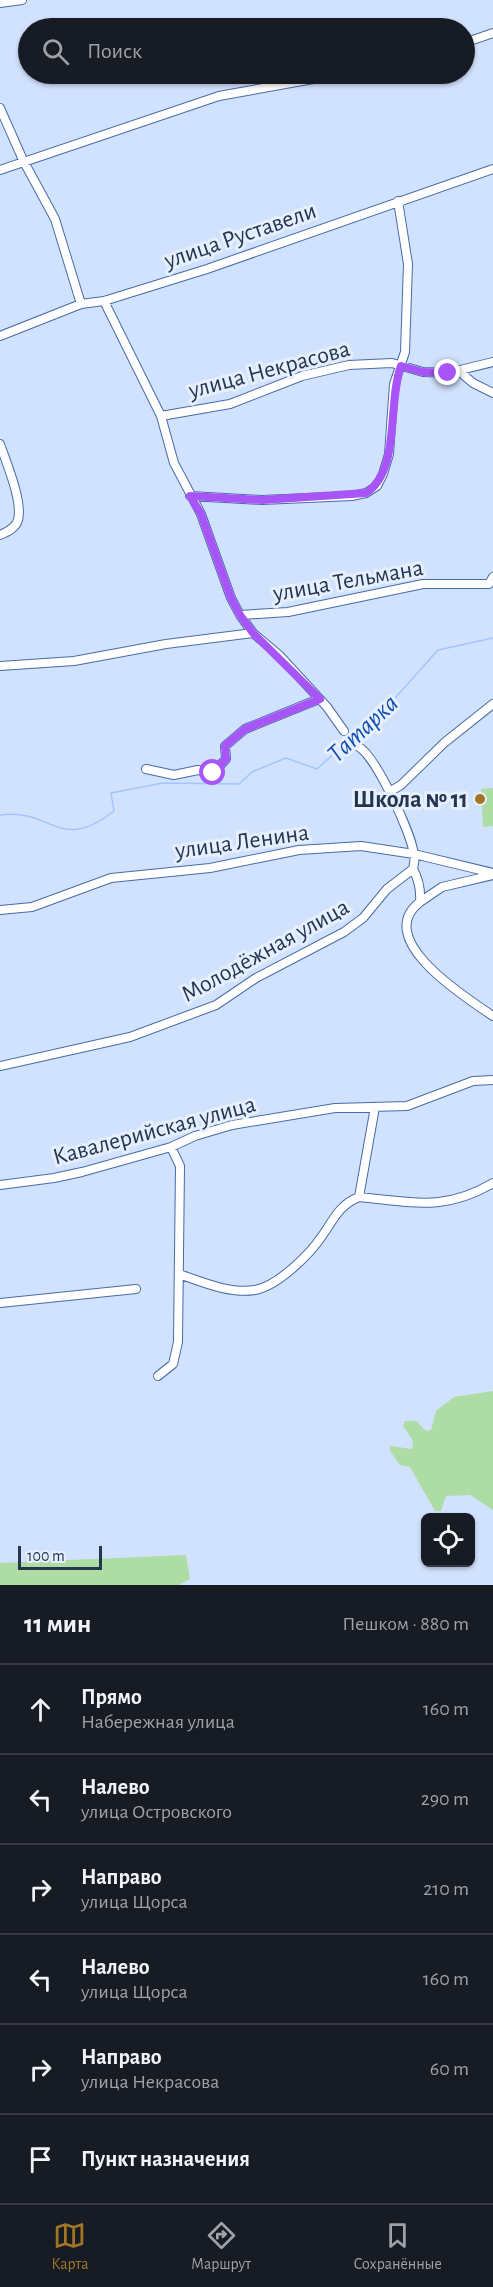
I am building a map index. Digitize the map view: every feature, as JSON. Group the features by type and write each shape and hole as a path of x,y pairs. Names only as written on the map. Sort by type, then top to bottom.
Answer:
{"street":[{"path":"0,3 22,0"},
{"path":"475,39 493,33"},
{"path":"0,170 23,160 219,96 286,84"},
{"path":"0,108 23,160 55,219 81,304"},
{"name":"улица Руставели","path":"0,336 81,304 104,302 493,169"},
{"path":"190,496 262,500 366,493 377,486 389,454 394,384 401,366 407,336 408,264 398,201"},
{"path":"104,302 161,416 174,463 201,514 231,598 240,615 253,633 320,699 344,731"},
{"name":"улица Некрасова","path":"161,416 230,404 328,369 392,363 423,372 460,372 493,362"},
{"path":"460,372 493,393"},
{"path":"0,444 11,475 18,515 13,528 0,536"},
{"name":"улица Тельмана","path":"240,615 288,612 423,584 489,584 493,577"},
{"name":"улица Тельмана","path":"0,666 74,660 166,644 253,633"},
{"path":"146,769 174,775 198,770 213,773 226,759 225,746 245,729 320,699"},
{"path":"389,792 401,784 444,743 493,704"},
{"path":"359,747 368,753 404,822 414,854 413,869 420,886 420,902"},
{"name":"улица Ленина","path":"0,910 32,908 111,878 210,868 299,850 361,846 414,854 493,874"},
{"name":"Молодёжная улица","path":"0,1066 130,1037 216,1005 256,978 344,932 363,918 387,889 413,869"},
{"path":"493,874 442,887 420,902 406,918 408,937 412,947 436,973 493,1016"},
{"name":"Кавалерийская улица","path":"0,1185 54,1178 171,1148 195,1136 232,1125 336,1108 407,1106 473,1081 493,1080"},
{"path":"359,1197 375,1107"},
{"path":"158,1376 172,1364 178,1342 180,1166 171,1148"},
{"path":"179,1274 213,1285 256,1290 277,1279 312,1251 337,1211 359,1197 443,1203 460,1200 493,1183"},
{"path":"0,1303 136,1289"}],"green space":[{"path":"493,788 493,826 483,827 481,789"},
{"path":"493,1391 493,1510 470,1495 446,1496 441,1511 435,1511 410,1467 400,1465 390,1451 390,1446 412,1449 413,1441 403,1426 405,1421 416,1421 426,1431 431,1430 436,1411 454,1397"},
{"path":"186,1555 190,1579 179,1585 0,1585 0,1563"}],"waterway":[{"name":"Татарка","path":"0,815 32,817 56,826 80,829 114,811 111,793 163,783 239,784 252,772 286,758 317,769 396,697 438,650 493,638"}],"place":[{"name":"Школа № 11","path":"480,799"}],"route":[{"path":"213,773 226,759 225,746 245,729 282,715 297,706 309,705 320,699 279,656 253,633 240,615 231,598 201,514 190,496 262,500 352,496 366,493 377,486 389,454 394,384 401,366 423,372 448,373"}]}
